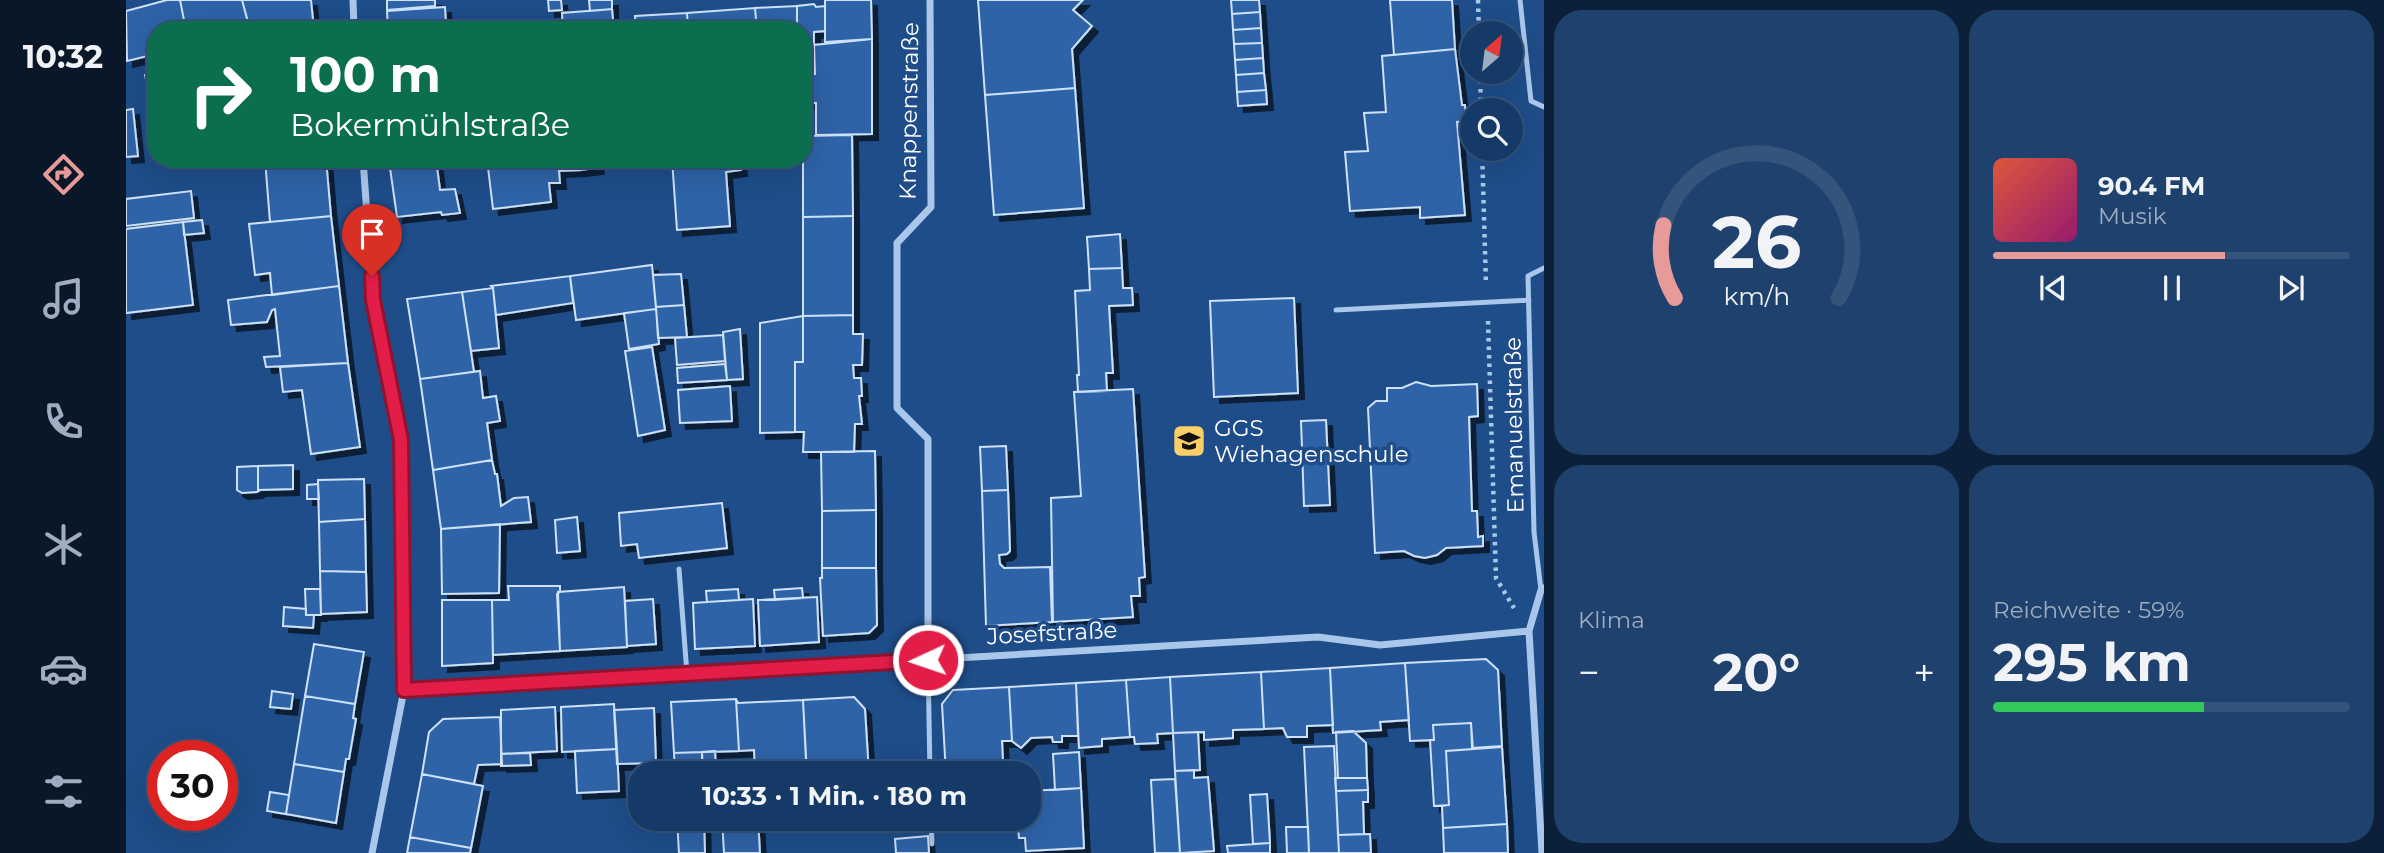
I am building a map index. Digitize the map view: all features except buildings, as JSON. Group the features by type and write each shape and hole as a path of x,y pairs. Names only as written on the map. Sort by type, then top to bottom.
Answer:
{"street":[{"path":"353,0 354,21"},
{"name":"Knappenstraße","path":"928,660 928,439 897,408 897,243 932,207 930,0"},
{"path":"364,168 373,300 401,440 404,690 372,853"},
{"path":"1542,853 1529,631 1543,589"},
{"name":"Josefstraße","path":"404,690 1318,638 1380,646 1529,631"}],"lane":[{"path":"1520,0 1531,101 1544,107"},
{"name":"Emanuelstraße","path":"1543,589 1534,532 1528,276 1544,268"},
{"path":"1336,310 1529,300"},
{"path":"680,569 687,674"},
{"path":"928,660 930,761"},
{"path":"931,831 932,844"}],"path":[{"path":"1478,0 1479,21"},
{"path":"1482,161 1496,578 1529,631"}],"place":[{"name":"GGS Wiehagenschule","path":"1189,441"}],"route":[{"path":"372,276 373,300 401,440 404,690 928,660"}]}
